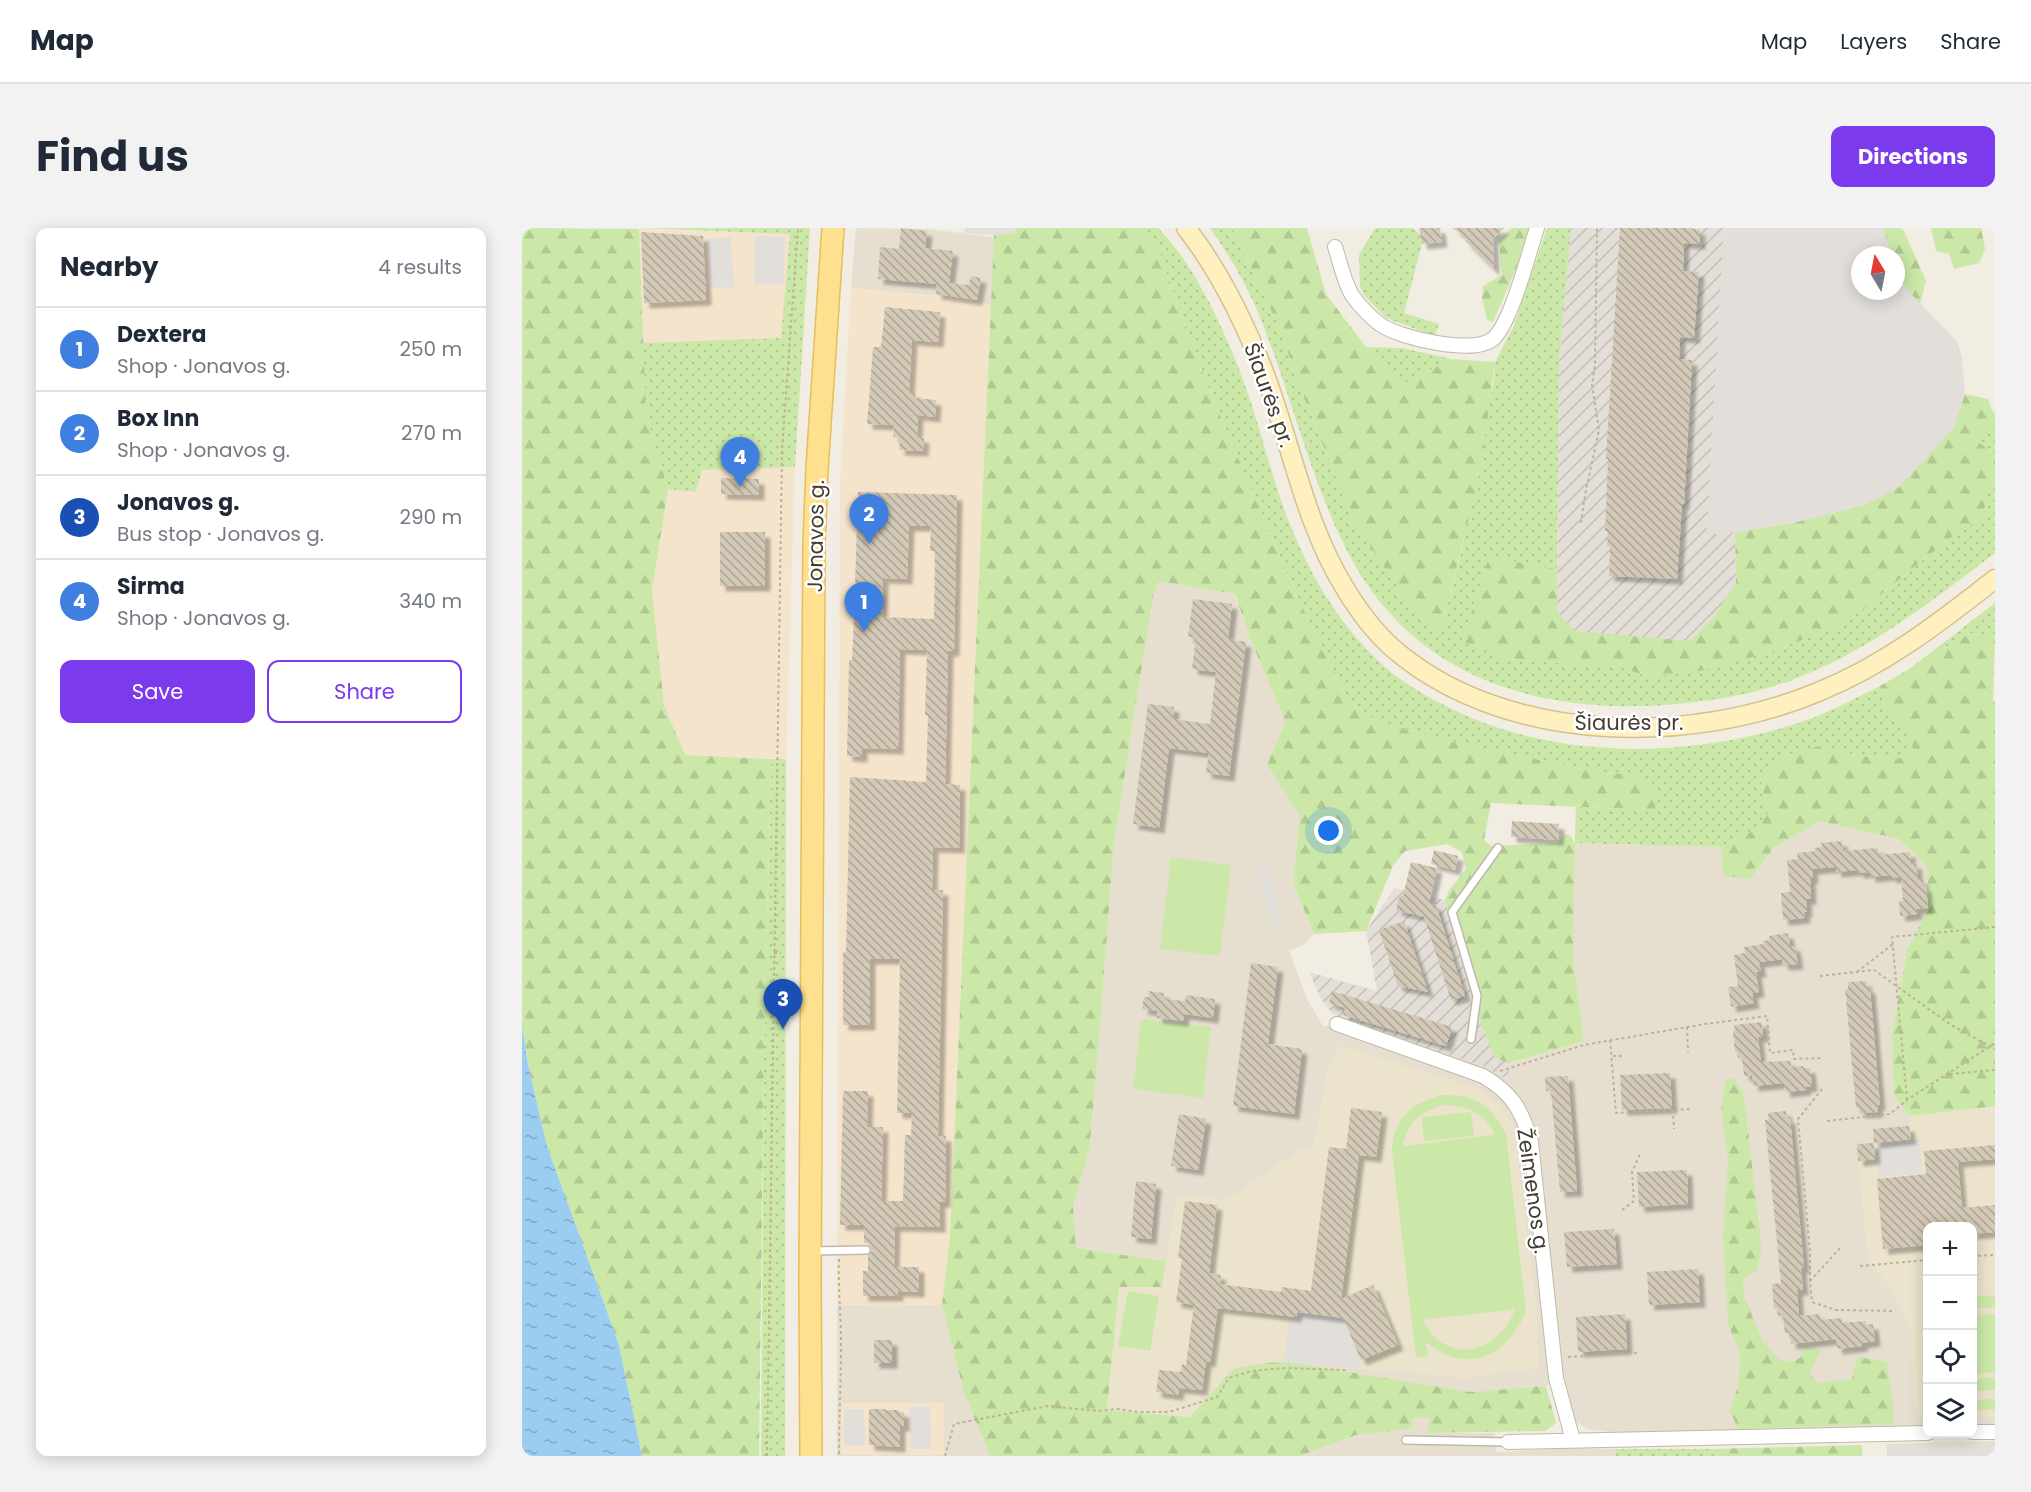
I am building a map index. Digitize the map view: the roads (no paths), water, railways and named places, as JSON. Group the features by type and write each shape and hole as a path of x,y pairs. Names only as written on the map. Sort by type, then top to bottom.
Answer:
{"main road":[{"name":"Jonavos g.","path":"811,1456 814,544 833,228"},
{"name":"Šiaurės pr.","path":"1186,228 1233,300 1264,373 1316,532 1346,589 1370,624 1398,653 1429,675 1479,700 1548,720 1596,726 1645,727 1700,723 1739,717 1818,692 1866,669 1915,641 1995,579"}],"street":[{"path":"1335,247 1352,294 1381,325 1402,334 1450,345 1476,347 1492,340 1504,325 1538,228"},
{"name":"Žeimenos g.","path":"1337,1024 1483,1076 1500,1086 1512,1098 1526,1123 1531,1142 1556,1378 1573,1440"},
{"path":"1977,1432 1995,1432"},
{"path":"1508,1442 1923,1433"}],"lane":[{"path":"1471,1039 1477,996 1452,912 1498,848"},
{"path":"810,1251 866,1250"},
{"path":"1406,1440 1508,1442"}],"water":[{"path":"522,1026 528,1065 547,1146 619,1345 642,1456 522,1456"}],"place":[{"name":"Sirma","path":"740,487"},
{"name":"Box Inn","path":"869,544"},
{"name":"Dextera","path":"864,632"},
{"name":"Jonavos g.","path":"783,1029"}]}
